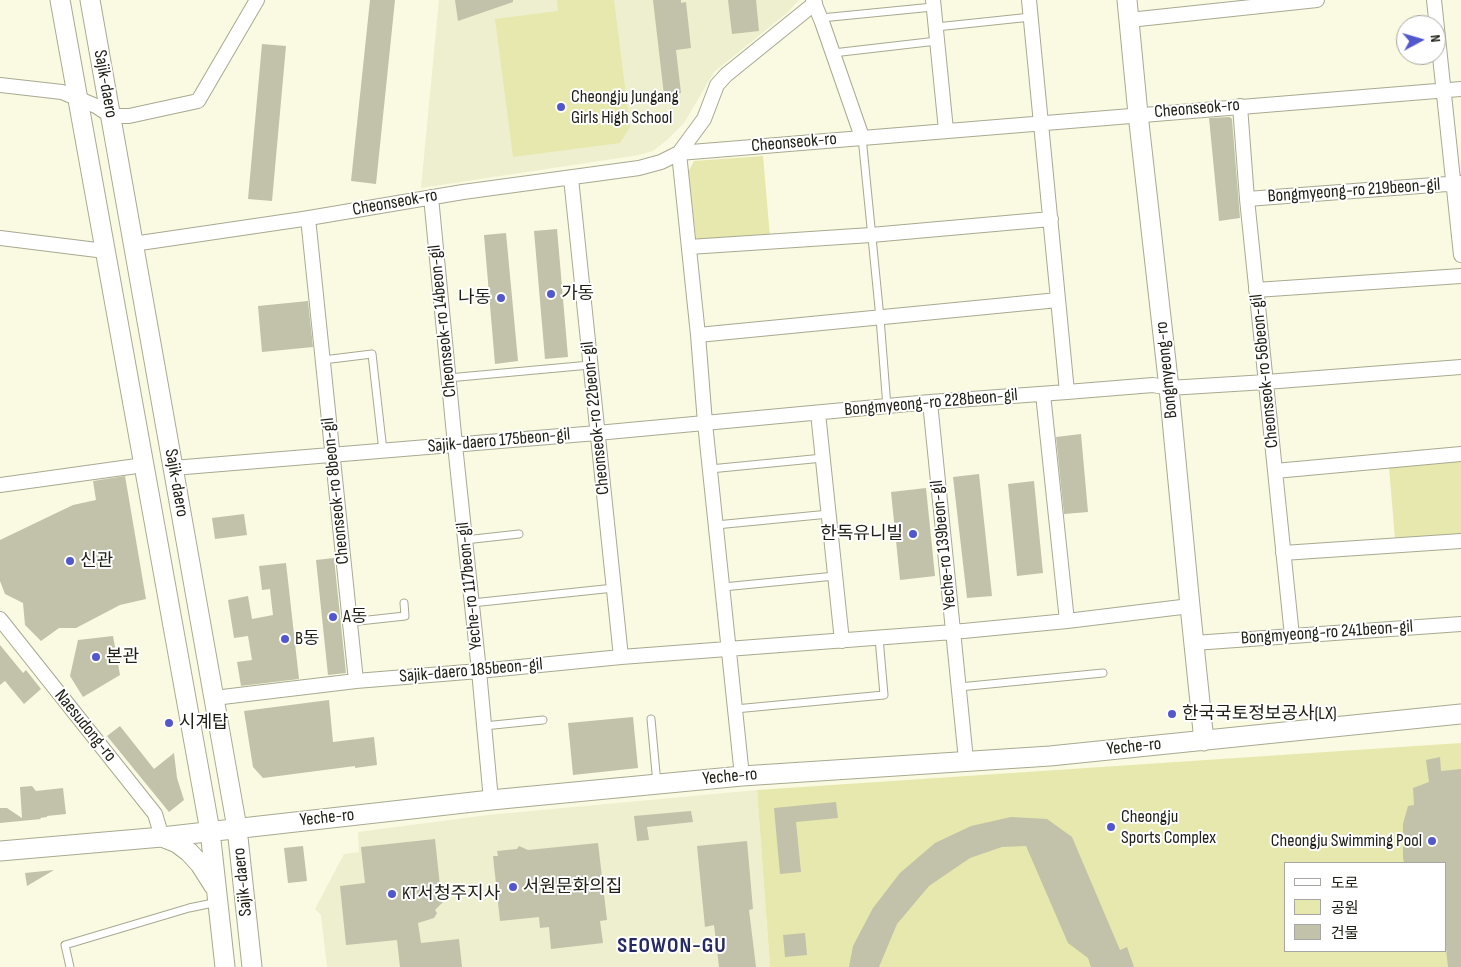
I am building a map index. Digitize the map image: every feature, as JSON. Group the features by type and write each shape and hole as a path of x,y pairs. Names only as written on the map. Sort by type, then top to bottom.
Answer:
{"street":[{"name":"Sajik-daero","path":"60,0 210,831 226,967"},
{"name":"Sajik-daero","path":"90,0 103,111 133,244 237,828 252,967"},
{"path":"0,85 62,92 103,111 129,116 198,101 258,0"},
{"path":"1029,0 1067,392"},
{"name":"Bongmyeong-ro","path":"1127,0 1169,388 1204,740"},
{"path":"1129,20 1317,0"},
{"path":"1434,0 1457,183 1461,255"},
{"path":"742,776 679,152 704,119 717,85 814,2 862,138"},
{"path":"933,3 946,130"},
{"name":"Cheonseok-ro","path":"133,244 308,218 463,192 639,168 661,162 679,152 1461,89"},
{"name":"Cheonseok-ro 56beon-gil","path":"1240,106 1247,199 1292,636"},
{"name":"Cheonseok-ro 22beon-gil","path":"571,178 622,657"},
{"name":"Bongmyeong-ro 219beon-gil","path":"1247,199 1457,183"},
{"name":"Cheonseok-ro 14beon-gil","path":"431,197 455,445"},
{"name":"Cheonseok-ro 8beon-gil","path":"308,218 356,681"},
{"path":"689,247 871,235 1050,219"},
{"path":"0,238 105,251"},
{"path":"1256,290 1461,276"},
{"path":"698,335 1058,300"},
{"name":"Bongmyeong-ro 228beon-gil","path":"705,423 930,402 1153,385 1169,388 1461,367"},
{"name":"Bongmyeong-ro 228beon-gil","path":"1043,394 1067,621"},
{"name":"Yeche-ro 139beon-gil","path":"930,402 966,760"},
{"path":"818,413 842,641"},
{"name":"Sajik-daero 175beon-gil","path":"173,468 333,456 705,423"},
{"name":"Yeche-ro 117beon-gil","path":"455,445 480,672 491,800"},
{"path":"1275,471 1461,454"},
{"path":"0,485 144,465"},
{"path":"1283,553 1461,541"},
{"name":"Sajik-daero 185beon-gil","path":"214,698 356,681 480,672 622,657 953,632 1190,606"},
{"name":"Naesudong-ro","path":"0,619 155,814 162,837"},
{"name":"Bongmyeong-ro 241beon-gil","path":"1194,643 1461,624"},
{"name":"Yeche-ro","path":"0,851 162,837 491,800 742,776 1050,756 1461,714"},
{"path":"162,837 177,843 189,852 200,864 217,896"}],"lane":[{"path":"821,18 933,3"},
{"path":"833,53 1031,17"},
{"path":"862,138 887,407"},
{"path":"323,360 372,354 383,451"},
{"path":"448,378 590,366"},
{"path":"710,469 823,458"},
{"path":"716,525 829,514"},
{"path":"465,540 519,534"},
{"path":"722,587 835,576"},
{"path":"472,603 614,588"},
{"path":"350,622 405,616 404,603"},
{"path":"735,709 884,694 879,638"},
{"path":"959,687 1103,672"},
{"path":"651,719 657,784"},
{"path":"484,726 543,720"},
{"name":"Sajik-daero","path":"70,967 65,945 189,908 217,896"}],"shaded area":[{"name":"Cheongju Jungang Girls High School","path":"439,0 799,0 788,12 714,72 684,123 653,151 639,155 421,188"},
{"path":"757,790 770,967 327,967 321,915 315,909 344,854 359,852 358,832 488,815"}],"green space":[{"path":"557,0 614,0 630,127 620,143 513,157 495,19 558,11"},
{"path":"763,156 770,237 707,242 696,238 688,172 694,161"},
{"path":"1461,459 1461,534 1395,539 1389,467"},
{"name":"Cheongju Sports Complex","path":"1461,743 1461,967 770,967 757,790"}],"building":[{"path":"370,0 395,0 376,184 351,181"},
{"path":"455,0 513,0 513,2 458,21"},
{"path":"653,0 681,0 681,3 686,2 691,48 676,50 681,93 664,95"},
{"path":"728,0 756,0 759,31 732,34"},
{"path":"262,44 286,46 272,201 248,199"},
{"path":"1230,117 1232,119 1240,218 1219,221 1209,118"},
{"name":"가동","path":"557,229 568,357 545,359 534,231"},
{"name":"나동","path":"506,233 518,361 495,364 484,235"},
{"path":"308,301 313,347 262,352 258,306"},
{"path":"1081,434 1088,512 1064,514 1056,437"},
{"path":"979,474 992,596 967,598 953,477"},
{"name":"신관","path":"125,476 146,599 120,605 76,628 59,628 41,641 25,625 23,603 5,594 0,581 0,540 73,505 96,500 93,481"},
{"path":"1034,481 1043,573 1017,576 1008,484"},
{"name":"한독유니빌","path":"926,488 935,576 900,580 891,492"},
{"path":"244,514 247,535 215,539 212,518"},
{"name":"A동","path":"334,558 346,673 328,675 316,560"},
{"path":"286,563 299,679 241,686 237,662 252,660 248,636 234,638 228,600 248,596 252,619 273,615 270,589 262,590 259,566"},
{"name":"본관","path":"113,636 120,675 83,697 70,676 78,640"},
{"path":"0,645 23,673 26,670 41,689 24,704 5,681 0,685"},
{"path":"329,700 333,742 374,737 377,765 263,778 253,767 244,711"},
{"path":"633,717 638,768 573,775 568,723"},
{"path":"120,726 154,769 174,753 177,778 184,800 169,812 107,736"},
{"name":"Cheongju Swimming Pool","path":"1440,757 1441,771 1461,769 1461,967 1448,967 1446,948 1446,862 1404,862 1403,858 1403,824 1408,806 1414,805 1413,788 1429,782 1426,760"},
{"path":"32,786 36,791 63,788 66,814 47,816 41,819 0,823 0,808 7,808 22,818 20,787"},
{"path":"836,802 838,818 796,822 801,872 780,874 774,808"},
{"path":"691,811 693,822 647,827 649,840 637,841 634,816"},
{"path":"1011,817 1047,819 1072,837 1120,950 1127,947 1134,967 1091,967 1088,958 1068,943 1026,846 1002,847 970,858 929,886 897,924 879,967 849,967 853,946 873,908 900,873 935,843 971,826"},
{"name":"KT서청주지사","path":"435,839 443,902 435,910 437,913 434,918 418,923 421,943 459,939 462,967 400,967 397,940 346,945 340,886 365,883 361,847"},
{"path":"747,841 753,909 749,910 756,967 719,967 714,925 705,927 697,846"},
{"path":"598,843 607,920 600,921 603,943 551,949 549,927 540,928 539,917 500,921 493,856 498,856 497,851 517,849 519,846 528,850"},
{"path":"303,846 307,881 288,883 284,848"},
{"path":"54,870 27,886 25,873"},
{"path":"805,933 807,955 785,957 783,935"}],"place":[{"name":"Cheongju Jungang Girls High School","path":"561,107"},
{"name":"가동","path":"551,294"},
{"name":"나동","path":"501,298"},
{"name":"한독유니빌","path":"913,534"},
{"name":"신관","path":"70,561"},
{"name":"A동","path":"333,617"},
{"name":"B동","path":"285,639"},
{"name":"본관","path":"96,657"},
{"name":"한국국토정보공사(LX)","path":"1172,714"},
{"name":"시계탑","path":"169,723"},
{"name":"Cheongju Sports Complex","path":"1111,827"},
{"name":"Cheongju Swimming Pool","path":"1432,841"},
{"name":"서원문화의집","path":"513,887"},
{"name":"KT서청주지사","path":"392,894"}],"district":[{"name":"SEOWON-GU","path":"672,946"}]}
